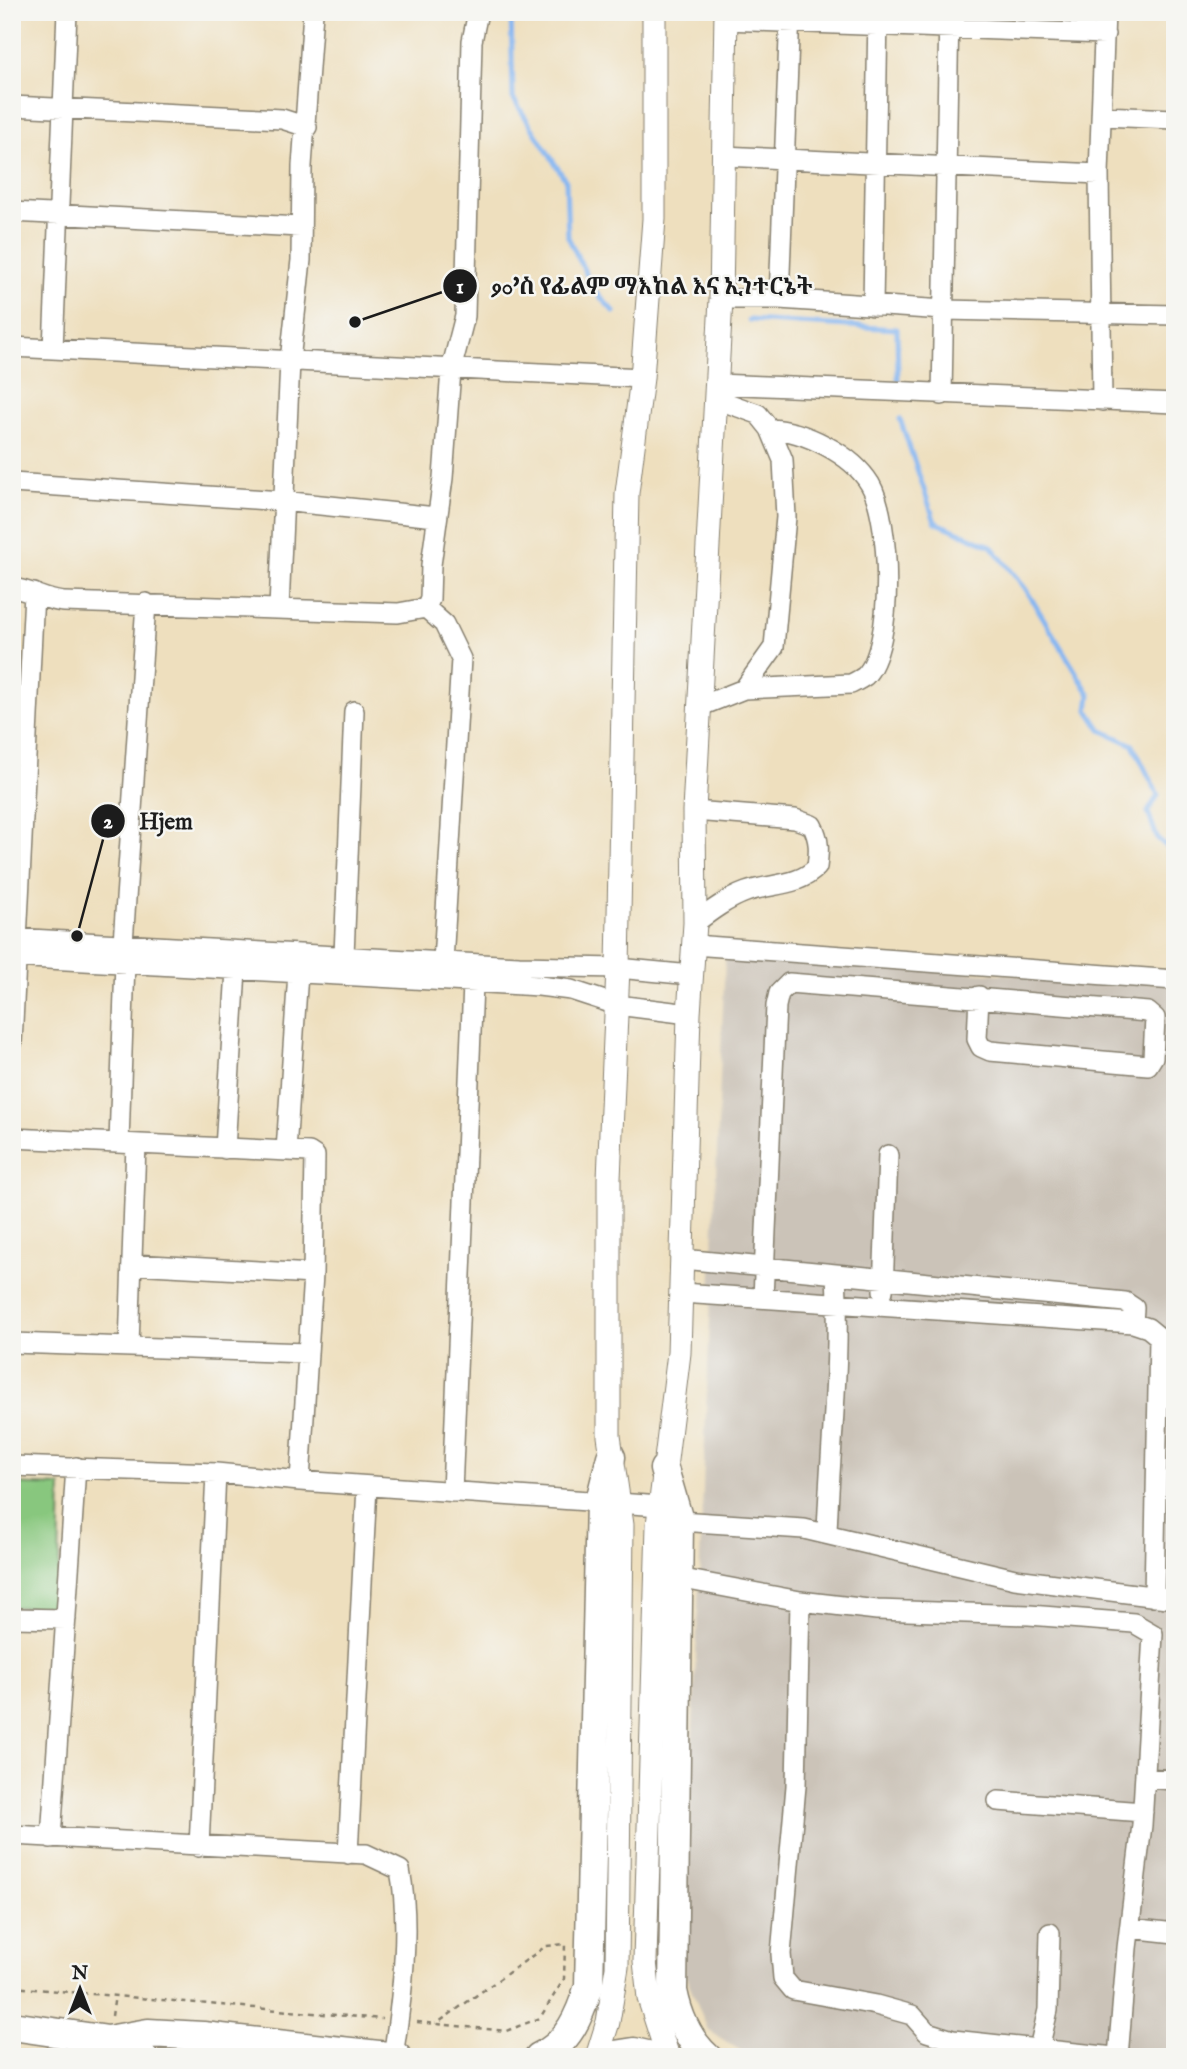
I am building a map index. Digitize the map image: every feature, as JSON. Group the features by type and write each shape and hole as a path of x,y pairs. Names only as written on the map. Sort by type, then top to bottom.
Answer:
{"highway":[{"path":"539,2057 548,2053 570,2032 589,1986 611,1457"},
{"path":"664,1469 672,1511 678,1577 673,1991 686,2029 697,2048 707,2057"},
{"path":"12,2026 108,2040 143,2057"},
{"path":"108,2040 148,2033 176,2034 395,2056"},
{"path":"600,2057 634,2052 656,2057"}],"main road":[{"path":"611,1457 609,1179 618,968 627,493 642,378 654,219 654,12"},
{"path":"664,1469 677,1379 681,1293 689,1014 694,934 694,811 721,299 725,16"},
{"path":"600,2057 617,1967 610,1501"},
{"path":"668,2057 649,1998 645,1961 672,1511"}],"street":[{"path":"53,349 67,12"},
{"path":"279,608 282,501 290,361 301,260 302,166 307,127 313,12"},
{"path":"426,608 430,599 451,370 465,316 472,41 478,12"},
{"path":"1102,401 1099,174 1105,12"},
{"path":"725,16 948,20 1105,34"},
{"path":"779,299 789,17"},
{"path":"873,306 878,19"},
{"path":"943,395 948,20"},
{"path":"12,106 282,119 307,127"},
{"path":"1102,117 1175,119"},
{"path":"723,156 1099,174"},
{"path":"12,212 300,227"},
{"path":"721,299 779,299 944,310 1175,315"},
{"path":"12,347 642,378"},
{"path":"716,392 943,395 1175,403"},
{"path":"716,392 758,414 770,429 783,460 786,517 774,647 744,689"},
{"path":"701,706 744,689 851,684 865,676 879,647 886,597 886,531 870,484 840,454 790,430 770,429"},
{"path":"12,483 282,501 436,517"},
{"path":"12,588 34,593 50,601 398,613 426,608"},
{"path":"12,1044 21,682 34,593"},
{"path":"130,1346 132,1264 124,953 146,603"},
{"path":"426,608 444,624 461,659 443,962"},
{"path":"344,955 354,711"},
{"path":"694,811 795,818 812,825 818,837 819,851 817,867 799,881 748,891 726,900 694,934"},
{"path":"694,934 1175,980"},
{"path":"15,948 124,953 344,955 443,962 618,968 691,975"},
{"path":"124,953 236,970 571,990 617,1005 689,1014"},
{"path":"225,1149 236,970"},
{"path":"286,1151 298,973"},
{"path":"763,1298 776,1006 783,987 789,983 979,996 1147,1012 1155,1018 1153,1057 1147,1065 990,1051 981,1047 977,1039 979,996"},
{"path":"452,1492 473,984"},
{"path":"12,1138 309,1152 315,1156 313,1274 300,1481"},
{"path":"882,1306 888,1155"},
{"path":"682,1259 1125,1302 1134,1308 1133,1323"},
{"path":"132,1264 313,1274"},
{"path":"827,1533 830,1447 838,1385 836,1274"},
{"path":"681,1293 1133,1323 1148,1328 1159,1337 1154,1597"},
{"path":"12,1342 308,1353"},
{"path":"12,1466 216,1472 367,1486 610,1501 827,1533 1015,1579 1175,1599"},
{"path":"51,1838 76,1467"},
{"path":"200,1847 216,1472"},
{"path":"348,1854 367,1486"},
{"path":"678,1577 800,1601 877,1610 1029,1615 1134,1623 1148,1629 1154,1641 1143,1812 1116,2057 1037,2052 953,2040 928,2032 912,2015 876,2005 830,1999 793,1990 783,1978 782,1954 796,1786 800,1601"},
{"path":"12,1618 66,1619"},
{"path":"1145,1778 1175,1780"},
{"path":"998,1801 1143,1812"},
{"path":"12,1835 366,1854 400,1870 404,1907 395,2056"},
{"path":"1129,1928 1175,1933"},
{"path":"1037,2052 1048,2010 1050,1933"}],"path":[{"path":"12,1987 506,2031 540,2018 564,1979 565,1944 546,1947 436,2024"}],"shaded area":[{"path":"725,958 1175,984 1175,2057 751,2057 708,2030 683,1969"}],"green space":[{"path":"12,1484 61,1486 58,1608 12,1607"}],"waterway":[{"path":"511,12 513,98 566,181 568,237 594,290 614,312"},
{"path":"749,320 897,329 898,379"},
{"path":"900,419 935,522 991,546 1025,588 1090,695 1088,710 1101,730 1133,745 1158,795 1148,812 1157,838 1175,854"}],"place":[{"name":"90'ስ የፊልም ማእከል እና ኢንተርኔት","path":"355,322"},
{"name":"Hjem","path":"77,936"}]}
